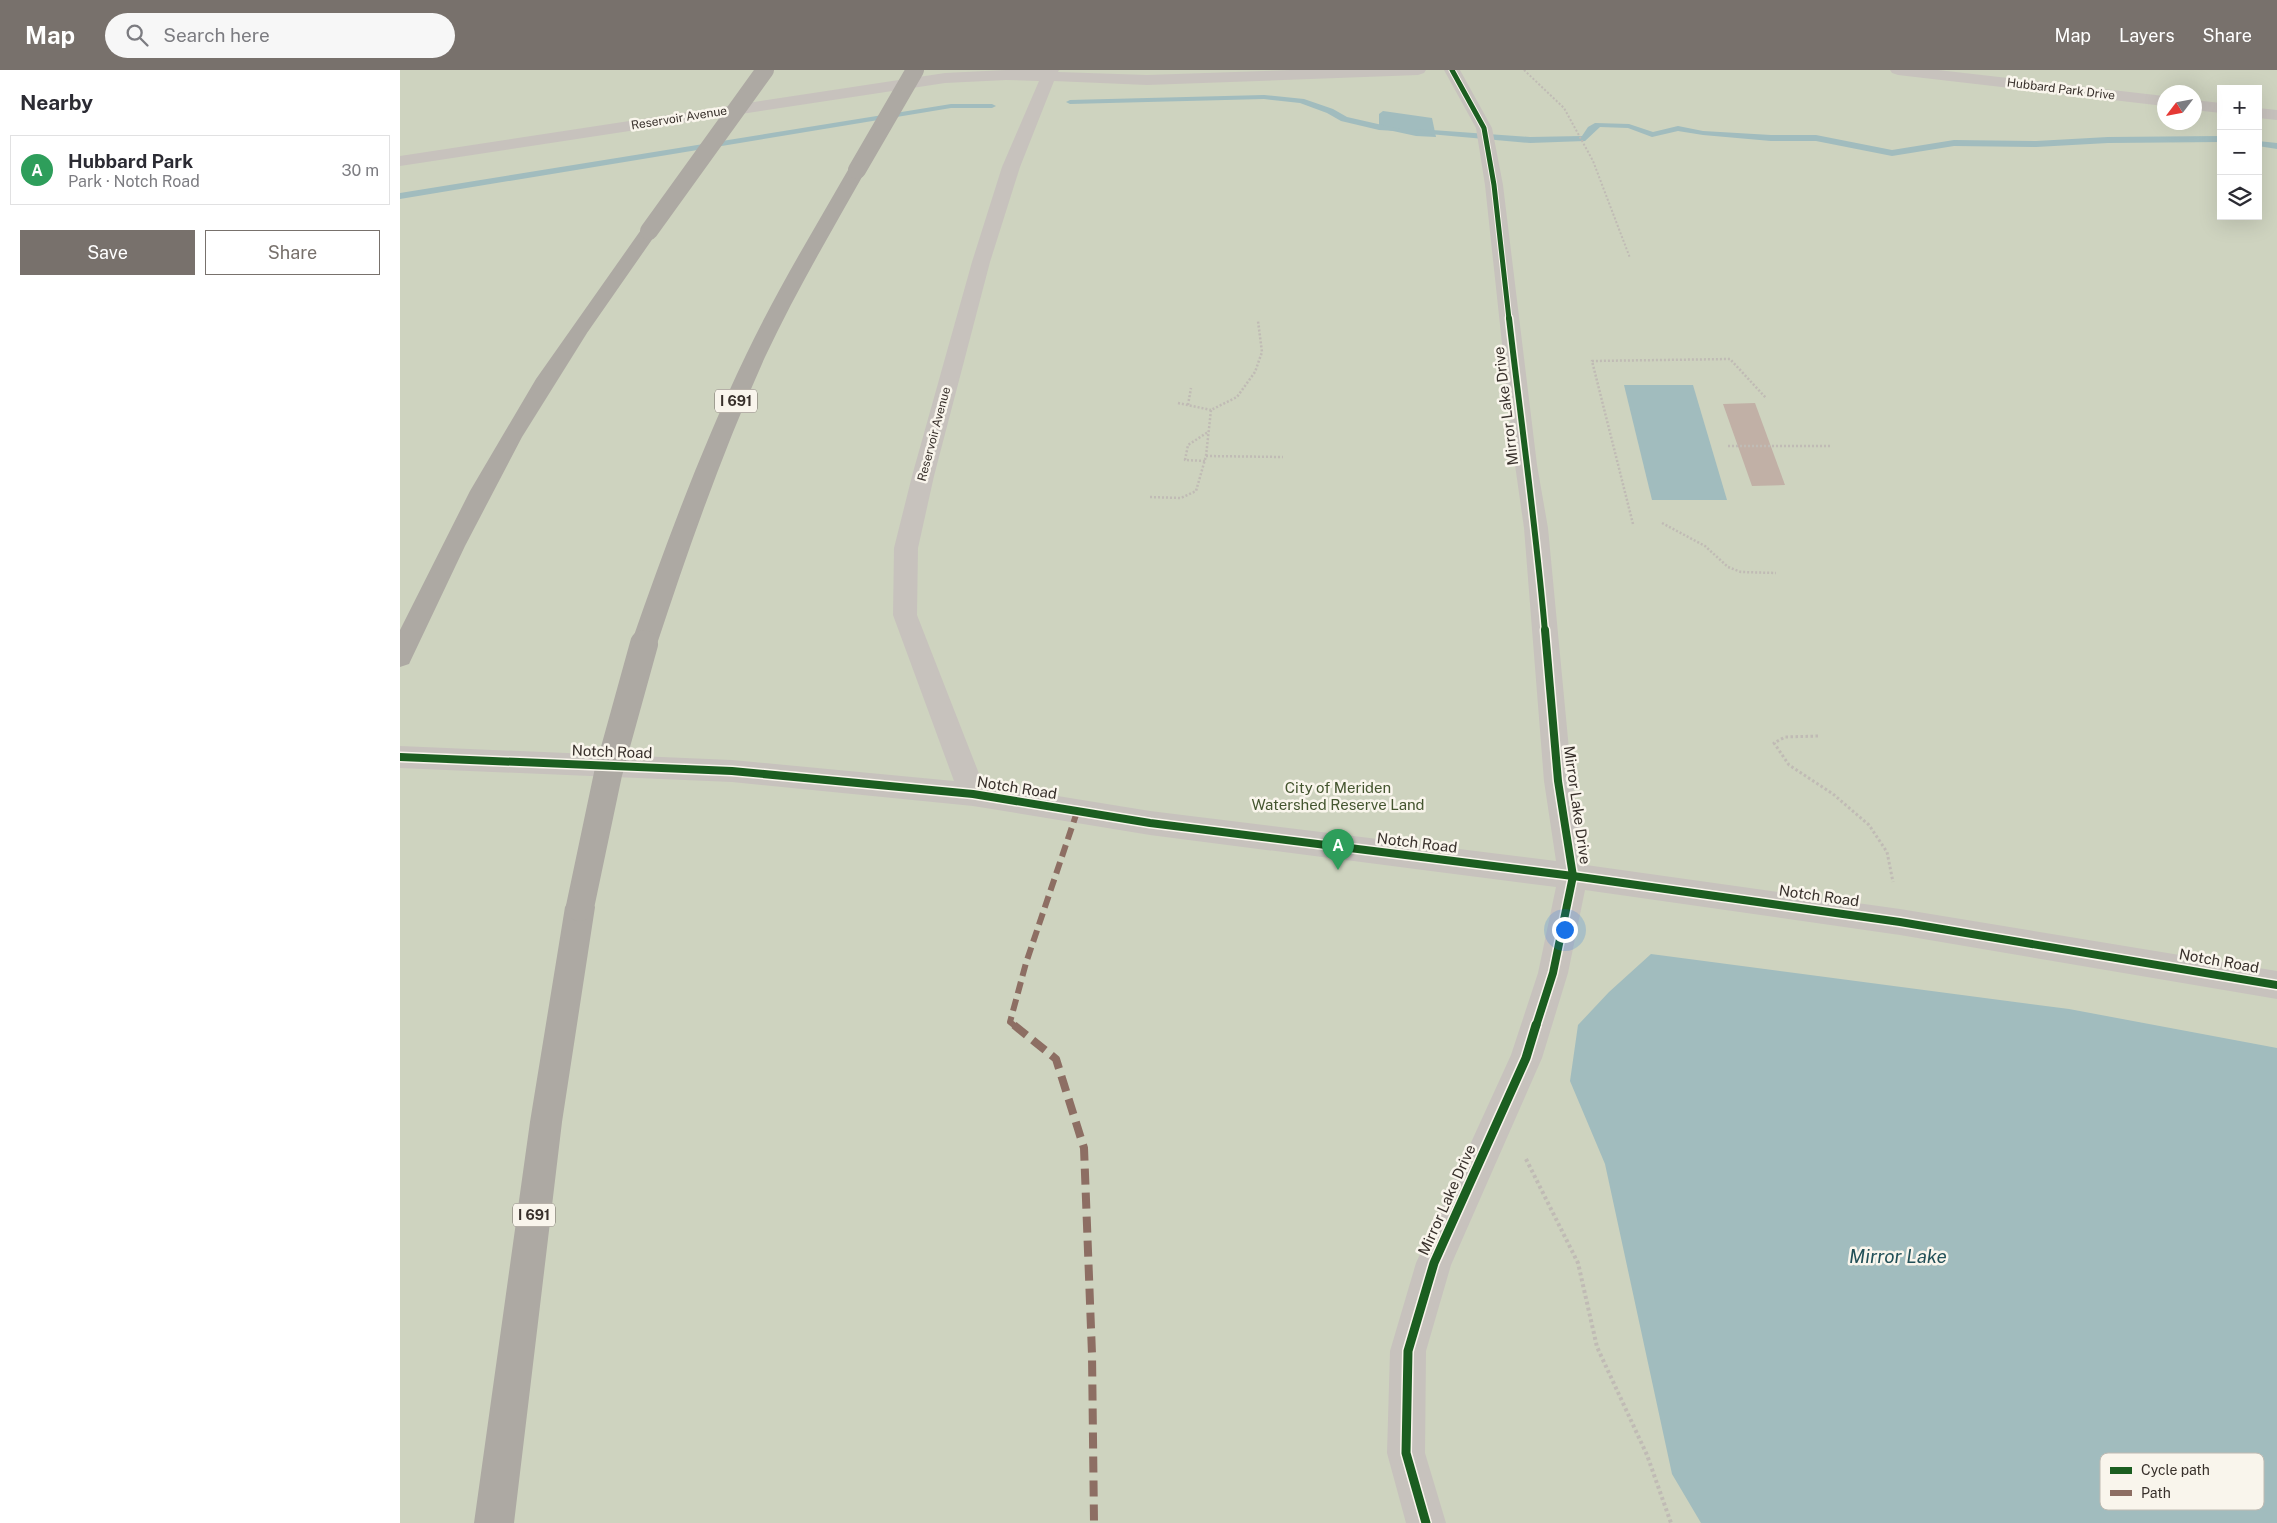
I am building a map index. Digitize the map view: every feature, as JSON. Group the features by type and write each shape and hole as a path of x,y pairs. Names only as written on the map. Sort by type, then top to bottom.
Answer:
{"highway":[{"path":"400,658 466,518 517,427 561,356 766,70"},
{"name":"I 691","path":"494,1523 550,1093 592,839 615,740 644,644 696,499 742,387 779,309 915,70"}],"street":[{"path":"1050,73 1094,79 1156,80 1418,70"},
{"name":"Mirror Lake Drive","path":"1426,1523 1406,1453 1408,1351 1434,1262 1526,1058 1553,974 1573,876 1558,781 1536,528 1526,465 1490,160 1484,128 1452,70"},
{"name":"Hubbard Park Drive","path":"1898,70 2157,101"},
{"name":"Reservoir Avenue","path":"400,161 945,78 1050,73 1011,167 981,262 923,476 906,548 905,615 973,794"},
{"path":"2202,106 2217,108"},
{"path":"2262,113 2277,115"},
{"name":"Notch Road","path":"400,757 732,771 973,794 1150,823 1573,876 1900,922 2277,985"}],"path":[{"path":"1524,70 1564,108 1593,161 1630,258"},
{"path":"1150,497 1182,498 1196,491 1206,456 1211,410 1216,405 1236,399 1244,390 1261,361 1263,344 1258,321"},
{"path":"1633,524 1592,361 1730,359 1766,398"},
{"path":"1188,405 1191,388"},
{"path":"1178,403 1211,410"},
{"path":"1205,461 1185,460 1188,445 1208,432"},
{"path":"1728,446 1832,446"},
{"path":"1206,456 1283,457"},
{"path":"1662,523 1683,536 1705,546 1728,567 1741,572 1776,573"},
{"path":"1818,736 1785,737 1774,743 1780,757 1796,771 1827,789 1867,821 1887,851 1900,922"},
{"path":"1501,1112 1578,1263 1597,1347 1647,1455 1671,1523"}],"green space":[{"name":"City of Meriden Watershed Reserve Land","path":"400,70 2277,70 2277,1523 400,1523"}],"water":[{"path":"1383,111 1432,118 1436,137 1416,136 1379,128 1379,114"},
{"path":"1624,385 1693,385 1727,500 1652,500"},
{"name":"Mirror Lake","path":"1651,954 2069,1009 2277,1048 2277,1523 1701,1523 1672,1474 1605,1164 1570,1081 1578,1025 1609,992"}],"building":[{"path":"1755,403 1785,485 1752,486 1723,404"}],"waterway":[{"path":"1070,102 1264,97 1301,101 1330,111 1344,119 1379,128 1396,129"},
{"path":"400,196 951,106 992,106"},
{"path":"1418,131 1530,140 1585,138 1591,129 1598,125 1629,126 1652,135 1678,128 1703,133 1771,138 1816,138 1892,153 1954,143 2036,144 2108,140 2217,139"},
{"path":"2262,144 2277,146"}],"marked path":[{"path":"1077,812 1026,963 1010,1022 1056,1059 1084,1148 1092,1354 1094,1523"}],"cycle path":[{"path":"1426,1523 1406,1453 1408,1351 1434,1263 1526,1058 1553,973 1573,876 1558,781 1536,528 1526,465 1494,185 1484,128 1452,70"},
{"path":"400,757 732,771 973,794 1150,823 1573,876 1900,922 2277,985"}],"place":[{"name":"Hubbard Park","path":"1338,870"}]}
